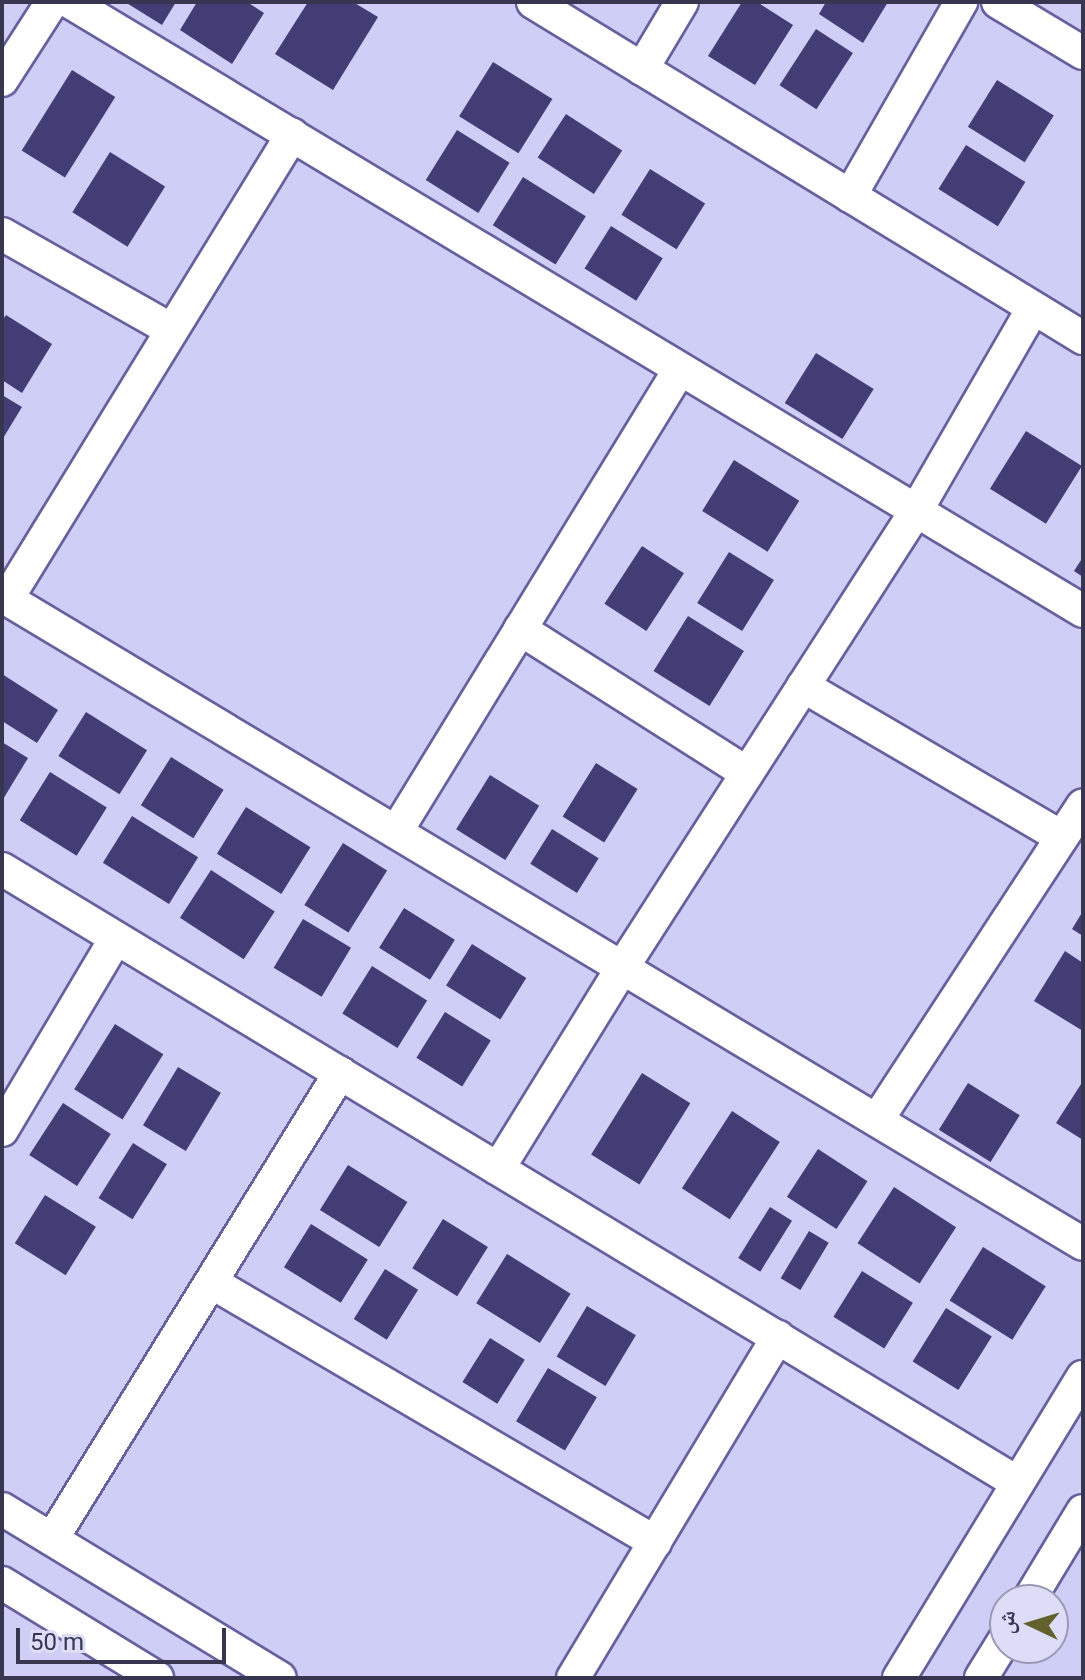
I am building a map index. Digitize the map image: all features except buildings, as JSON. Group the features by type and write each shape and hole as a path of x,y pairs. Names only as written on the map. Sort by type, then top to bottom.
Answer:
{"street":[{"path":"2,80 52,2"},
{"path":"70,2 1083,611"},
{"path":"533,2 1083,338"},
{"path":"642,69 682,2"},
{"path":"850,196 961,2"},
{"path":"998,2 1083,53"},
{"path":"292,135 4,597 1083,1244"},
{"path":"2,234 172,330"},
{"path":"498,1169 622,968 916,511 1033,308"},
{"path":"396,832 680,369"},
{"path":"520,629 747,773"},
{"path":"803,686 1061,837"},
{"path":"877,1120 1083,805"},
{"path":"2,869 1018,1483"},
{"path":"2,1130 116,938"},
{"path":"52,1539 340,1073"},
{"path":"211,1282 655,1542"},
{"path":"573,1678 778,1337"},
{"path":"899,1678 1083,1377"},
{"path":"2,1509 280,1678"},
{"path":"1039,1584 1083,1511"},
{"path":"2,1583 157,1678"}]}
